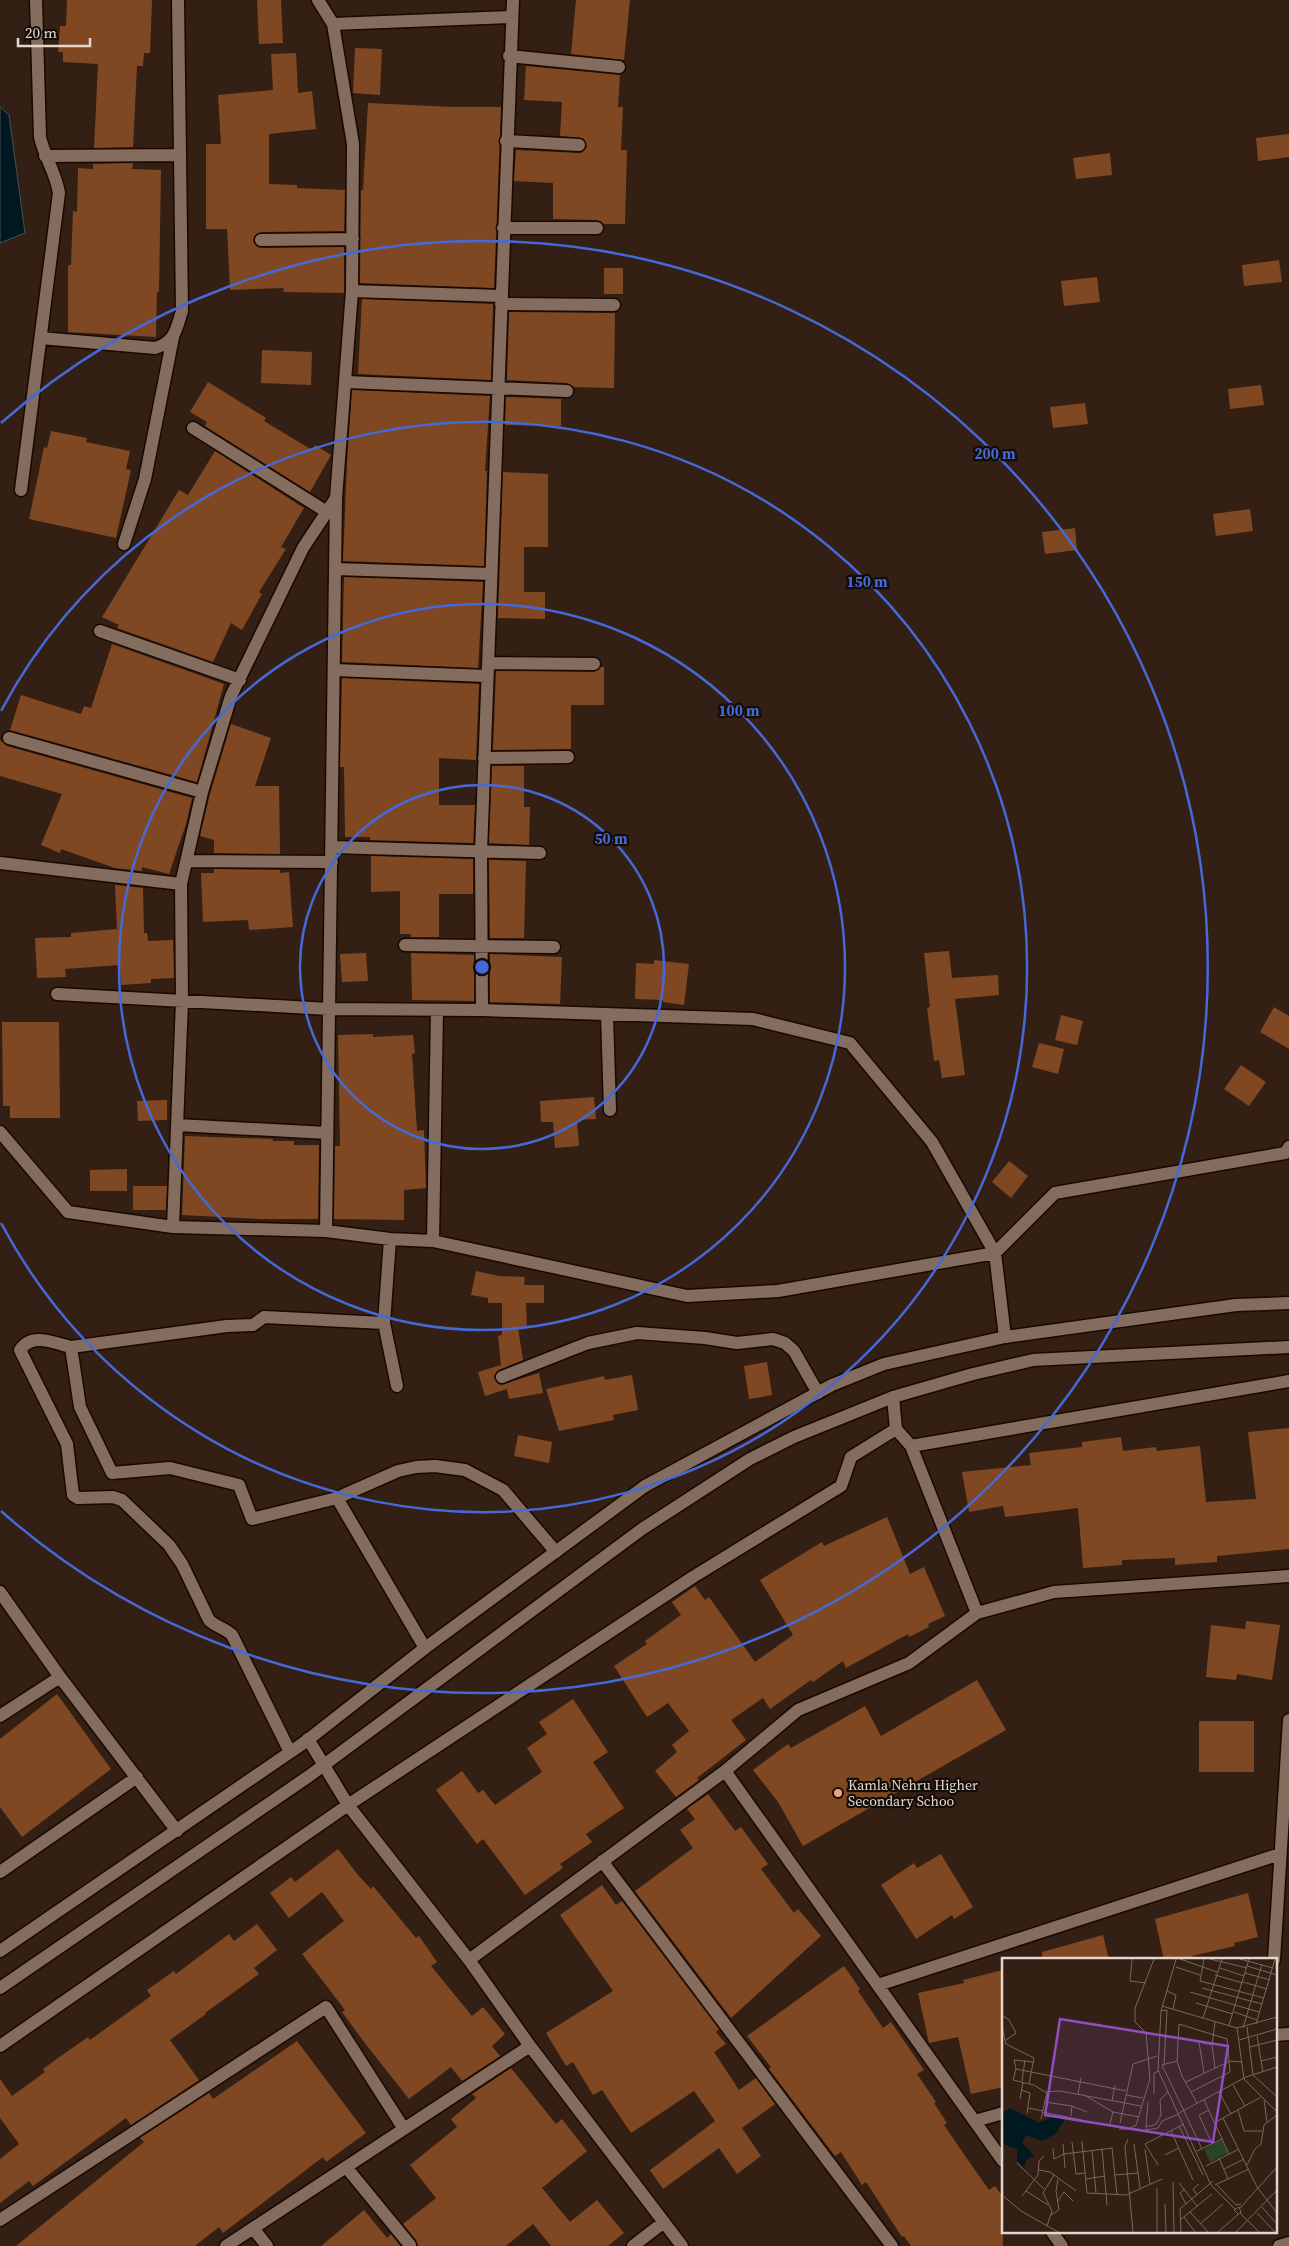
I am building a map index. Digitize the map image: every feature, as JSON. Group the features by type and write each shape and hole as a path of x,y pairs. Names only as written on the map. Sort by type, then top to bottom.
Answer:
{"street":[{"path":"21,490 60,193 40,137 36,0"},
{"path":"124,544 145,479 173,337 182,312 178,0"},
{"path":"318,0 333,24 353,144 352,291 336,498 326,1231"},
{"path":"482,1010 480,946 481,852 509,56 513,0"},
{"path":"333,24 511,17"},
{"path":"509,56 619,67"},
{"path":"506,141 579,145"},
{"path":"46,156 180,155"},
{"path":"503,228 597,228"},
{"path":"261,240 353,239"},
{"path":"352,291 614,305"},
{"path":"40,338 154,348 165,345 173,337"},
{"path":"346,382 567,391"},
{"path":"193,428 327,512"},
{"path":"173,1227 182,1001 182,884 202,792 231,696 303,548 336,498"},
{"path":"335,569 491,574"},
{"path":"100,631 240,680"},
{"path":"334,670 488,669 594,664"},
{"path":"9,738 202,792"},
{"path":"484,758 568,757"},
{"path":"332,847 540,853"},
{"path":"187,861 332,862"},
{"path":"0,863 182,884"},
{"path":"405,945 554,947"},
{"path":"57,994 329,1009 482,1010 753,1019 850,1043 932,1142 995,1253 1005,1337"},
{"path":"433,1241 437,1010"},
{"path":"607,1014 610,1110"},
{"path":"177,1125 327,1133"},
{"path":"0,1132 68,1212 173,1227 326,1231 390,1239 433,1241 687,1296 778,1291 995,1253 1056,1193 1285,1153 1289,1147"},
{"path":"390,1239 384,1324 397,1386"},
{"path":"0,1952 308,1739 425,1648 645,1486 818,1393 884,1364 1005,1337 1236,1305 1289,1303"},
{"path":"290,1752 232,1635 228,1630 216,1626 209,1620 182,1564 169,1545 122,1500 113,1497 78,1498 74,1495 67,1444 20,1350 23,1345 40,1339 71,1347 227,1326 253,1325 264,1317 384,1324"},
{"path":"502,1377 588,1343 637,1333 705,1338 737,1343 773,1339 785,1343 794,1351 818,1393"},
{"path":"71,1347 80,1407 112,1474 170,1468 239,1485 252,1520 337,1498 398,1471 416,1467 435,1466 465,1470 482,1477 504,1490 556,1552"},
{"path":"0,1988 324,1765 642,1529 750,1459 794,1437 893,1396 973,1374 1034,1360 1289,1347"},
{"path":"912,1446 1289,1381"},
{"path":"893,1396 896,1430 912,1446 978,1613"},
{"path":"0,2046 348,1805 693,1577 841,1486 851,1457 896,1430"},
{"path":"337,1498 425,1648"},
{"path":"469,1960 725,1771 798,1710 909,1663 978,1613 1054,1592 1289,1576"},
{"path":"0,1592 60,1677 177,1831"},
{"path":"0,1716 60,1677"},
{"path":"1274,1958 1289,1720"},
{"path":"308,1739 348,1805 469,1960 530,2046 682,2246"},
{"path":"725,1771 1002,2159"},
{"path":"0,1872 137,1777"},
{"path":"878,1986 1280,1854"},
{"path":"602,1861 892,2246"},
{"path":"0,2220 326,2008 404,2129"},
{"path":"1276,2035 1289,2034"},
{"path":"226,2246 530,2046"},
{"path":"975,2121 1002,2113"},
{"path":"346,2167 410,2245"},
{"path":"633,2246 664,2222"},
{"path":"253,2228 267,2246"},
{"path":"1053,2234 1062,2246"},
{"path":"1278,2246 1289,2243"}],"water":[{"path":"0,107 9,115 25,233 0,243"}],"building":[{"path":"67,0 152,0 150,53 144,53 143,66 137,66 133,147 94,148 98,64 63,62 63,52 58,52 60,26 66,26"},
{"path":"257,0 281,0 283,43 259,44"},
{"path":"576,0 630,0 624,60 571,54"},
{"path":"355,48 382,49 380,95 353,93"},
{"path":"296,53 298,93 312,91 316,129 269,134 269,184 297,185 297,188 345,190 344,231 261,232 254,236 253,241 257,247 261,248 344,247 344,293 284,292 283,288 230,290 227,229 206,229 206,144 221,144 218,95 273,90 271,54"},
{"path":"526,66 620,75 618,107 623,107 621,150 627,150 625,224 604,224 597,220 553,219 553,183 514,181 516,150 579,153 583,152 587,146 583,138 560,136 562,102 524,100"},
{"path":"368,103 501,107 494,288 360,283 361,190 363,190"},
{"path":"1289,134 1289,157 1258,161 1256,138"},
{"path":"1110,153 1112,175 1076,179 1073,158"},
{"path":"133,163 132,169 161,170 159,292 157,292 156,337 68,332 68,265 71,265 73,211 77,212 78,168 93,169 93,164"},
{"path":"1279,260 1282,282 1244,286 1242,265"},
{"path":"604,268 623,268 623,294 604,294"},
{"path":"1097,277 1100,302 1064,306 1061,281"},
{"path":"362,299 493,304 491,380 358,374"},
{"path":"509,312 615,313 614,388 574,387 567,383 507,380"},
{"path":"262,350 312,352 311,385 261,383"},
{"path":"208,382 266,418 264,421 312,450 315,445 331,455 310,492 205,426 207,422 190,412"},
{"path":"1261,385 1264,405 1230,409 1228,389"},
{"path":"352,390 490,396 485,471 487,471 484,566 343,561"},
{"path":"506,397 561,399 561,426 505,425"},
{"path":"1085,403 1088,424 1053,428 1050,407"},
{"path":"51,431 87,438 86,442 130,451 126,469 131,470 116,538 29,519 44,447 47,448"},
{"path":"215,451 304,508 281,547 286,549 259,592 262,594 242,630 231,623 213,662 117,628 119,625 102,617 179,490 188,495"},
{"path":"503,472 548,474 548,547 524,547 524,592 545,592 545,619 498,618"},
{"path":"1250,509 1253,531 1216,536 1213,514"},
{"path":"1075,528 1077,550 1045,554 1042,532"},
{"path":"344,577 483,582 478,668 342,662"},
{"path":"112,644 224,684 197,782 10,730 21,695 81,714 84,706 91,708"},
{"path":"604,667 604,705 571,705 571,749 493,750 496,671 594,672"},
{"path":"342,678 479,684 476,760 439,758 439,805 475,805 473,843 370,840 370,837 345,837 344,767 340,767"},
{"path":"231,724 271,738 255,786 279,786 280,854 214,853 214,840 200,836 210,794"},
{"path":"0,740 7,746 192,798 186,824 169,874 142,867 142,871 115,868 61,849 60,853 41,845 62,794 0,776"},
{"path":"492,766 524,766 524,807 530,807 529,845 489,843"},
{"path":"371,856 473,859 473,894 439,894 439,937 411,937 411,934 400,934 400,891 371,892"},
{"path":"489,860 526,861 524,938 490,938"},
{"path":"214,869 280,870 280,873 289,872 293,927 249,930 248,920 203,922 201,873 214,873"},
{"path":"115,885 143,888 144,933 147,933 148,941 173,940 174,978 151,979 151,983 121,985 120,965 65,969 66,977 37,978 35,938 71,937 71,933 117,929"},
{"path":"949,951 952,978 998,975 999,995 955,999 965,1075 942,1078 939,1060 934,1061 927,1008 930,1007 924,953"},
{"path":"366,953 368,981 342,982 340,954"},
{"path":"411,953 474,955 474,1001 412,1000"},
{"path":"490,954 562,957 560,1004 490,1002"},
{"path":"654,960 689,964 684,1005 663,1002 663,1000 635,999 636,963 654,964"},
{"path":"1274,1007 1289,1016 1289,1049 1260,1032"},
{"path":"1061,1015 1083,1021 1077,1045 1055,1040"},
{"path":"2,1022 59,1022 60,1118 10,1118 10,1106 3,1106"},
{"path":"373,1034 373,1037 413,1035 415,1053 412,1054 417,1131 424,1130 426,1188 404,1190 404,1220 334,1219 335,1146 340,1146 338,1035"},
{"path":"1039,1043 1064,1049 1058,1074 1032,1067"},
{"path":"1241,1065 1266,1082 1249,1106 1224,1089"},
{"path":"594,1097 596,1119 577,1120 579,1146 555,1148 553,1122 541,1122 540,1101"},
{"path":"167,1100 167,1120 138,1121 137,1101"},
{"path":"185,1136 273,1139 273,1141 294,1141 294,1145 319,1145 318,1219 259,1219 182,1215"},
{"path":"1009,1161 1028,1176 1011,1198 992,1182"},
{"path":"127,1169 127,1191 90,1191 90,1170"},
{"path":"133,1186 167,1186 166,1210 133,1210"},
{"path":"476,1271 499,1276 525,1277 524,1285 544,1285 544,1303 526,1303 527,1328 518,1328 523,1360 499,1370 494,1376 497,1383 501,1385 539,1373 543,1393 509,1399 507,1389 485,1396 478,1372 501,1365 498,1336 502,1335 502,1303 488,1303 488,1298 471,1295"},
{"path":"767,1362 772,1395 749,1399 744,1366"},
{"path":"632,1375 638,1410 613,1415 614,1420 559,1431 546,1389 604,1376 605,1380"},
{"path":"1289,1428 1289,1549 1217,1556 1217,1562 1175,1565 1175,1558 1122,1560 1122,1565 1083,1568 1078,1508 1005,1517 1003,1506 969,1512 962,1472 1031,1465 1029,1453 1082,1447 1082,1442 1121,1437 1123,1451 1156,1447 1157,1451 1200,1446 1206,1502 1256,1499 1248,1432"},
{"path":"518,1435 552,1442 549,1463 514,1456"},
{"path":"887,1517 910,1574 924,1567 945,1616 928,1624 929,1627 909,1637 908,1634 846,1668 843,1661 813,1682 811,1680 770,1709 763,1698 731,1720 746,1740 676,1797 655,1771 677,1752 672,1745 689,1731 668,1703 647,1717 614,1666 647,1644 645,1641 681,1615 672,1602 695,1586 705,1600 709,1597 755,1662 793,1635 760,1580 822,1542 824,1546"},
{"path":"1246,1621 1280,1625 1272,1680 1237,1674 1236,1680 1206,1677 1211,1625 1245,1629"},
{"path":"977,1680 1006,1730 803,1846 778,1802 753,1770 788,1744 791,1748 865,1706 881,1736"},
{"path":"57,1694 111,1769 22,1837 0,1807 0,1739"},
{"path":"573,1699 608,1752 593,1762 624,1808 586,1834 592,1842 560,1864 563,1868 525,1895 483,1839 477,1844 436,1790 462,1771 478,1793 483,1790 495,1805 542,1772 527,1748 547,1734 539,1722"},
{"path":"1199,1721 1254,1721 1254,1772 1199,1772"},
{"path":"708,1794 735,1831 741,1827 768,1864 761,1869 794,1913 798,1909 821,1936 731,2018 635,1891 693,1848 680,1830 695,1819 687,1809"},
{"path":"338,1849 358,1875 371,1889 373,1886 416,1938 419,1936 437,1962 431,1966 472,2016 483,2007 505,2034 492,2046 500,2056 462,2081 451,2067 409,2099 364,2042 342,2012 345,2010 302,1954 344,1921 322,1892 289,1918 270,1893 291,1877 295,1882"},
{"path":"941,1854 973,1907 954,1919 952,1915 916,1939 881,1885 914,1863 917,1868"},
{"path":"602,1885 616,1905 622,1901 719,2029 716,2032 726,2044 714,2052 739,2090 756,2078 775,2104 742,2128 761,2156 737,2174 719,2148 663,2189 650,2170 715,2121 694,2091 631,2133 602,2090 593,2095 573,2062 566,2066 546,2033 613,1991 560,1915"},
{"path":"1248,1893 1258,1937 1234,1943 1235,1946 1192,1956 1192,1958 1164,1958 1155,1919"},
{"path":"257,1924 277,1950 254,1968 259,1974 170,2040 199,2080 131,2125 126,2118 33,2186 29,2181 0,2203 0,2159 19,2144 0,2118 0,2079 12,2096 45,2072 43,2069 58,2058 88,2037 90,2040 151,1996 147,1990 174,1971 176,1974 229,1934 234,1941"},
{"path":"1103,1935 1109,1958 1042,1958 1042,1952"},
{"path":"844,1966 883,2028 891,2022 924,2070 917,2074 936,2102 934,2103 947,2123 944,2125 968,2160 989,2190 995,2186 1002,2196 1003,2246 911,2246 904,2236 902,2237 866,2182 862,2185 841,2152 835,2156 769,2069 771,2067 747,2036"},
{"path":"1002,1970 1002,2087 971,2094 958,2037 929,2043 918,1993 964,1983 963,1980"},
{"path":"297,2041 366,2133 326,2162 323,2157 223,2233 219,2227 195,2246 16,2246 144,2142 140,2138 209,2093 213,2099"},
{"path":"511,2068 556,2124 562,2119 587,2151 542,2188 570,2222 597,2200 624,2233 608,2246 551,2246 533,2224 506,2246 418,2246 416,2240 403,2224 436,2198 410,2165 457,2127 451,2119 476,2098 472,2094"},
{"path":"364,2210 387,2238 391,2234 400,2246 321,2246"}],"place":[{"name":"Kamla Nehru Higher Secondary Schoo","path":"838,1793"}]}
